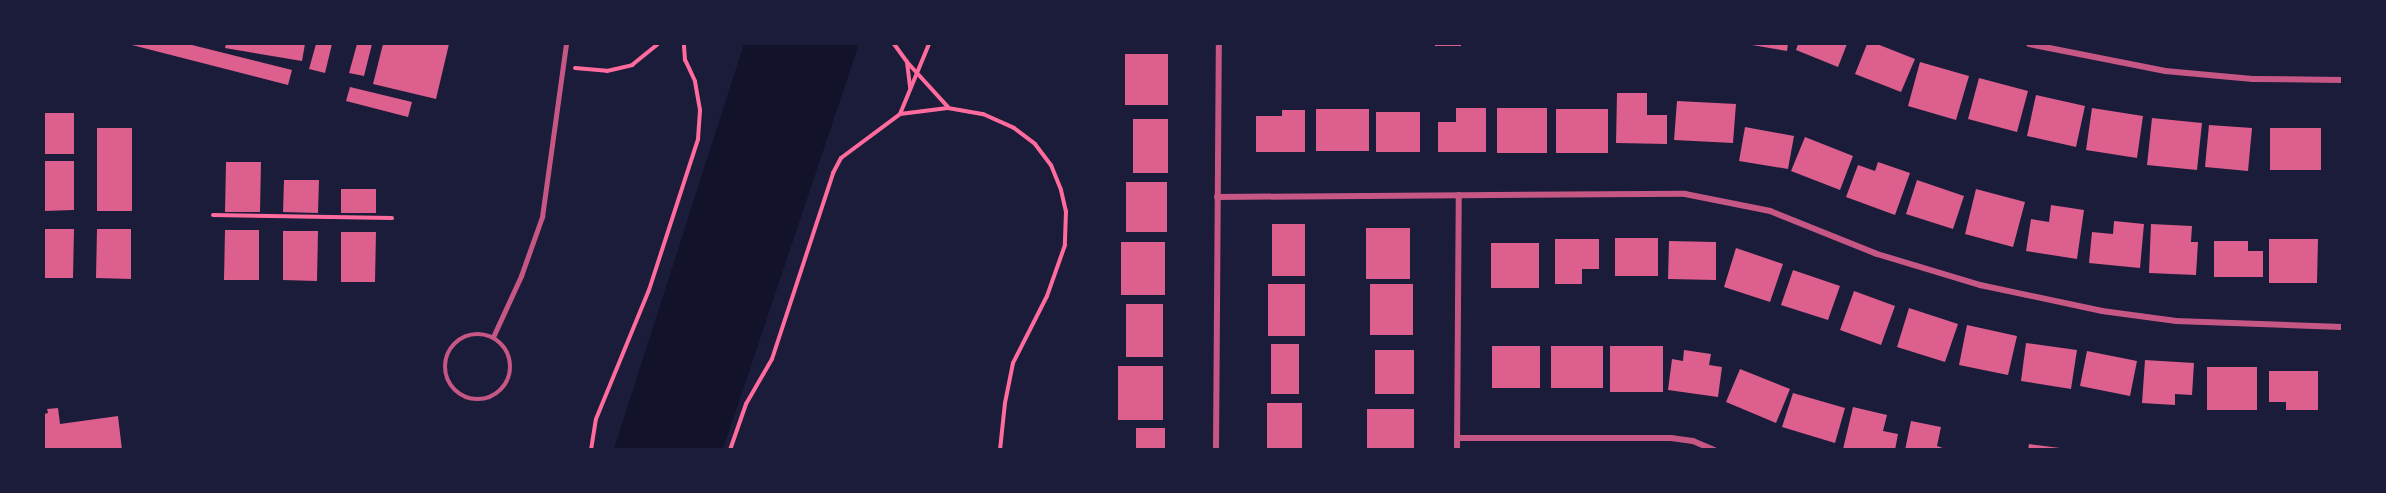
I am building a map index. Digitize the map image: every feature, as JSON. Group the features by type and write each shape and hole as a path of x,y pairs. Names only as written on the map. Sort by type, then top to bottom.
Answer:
{"street":[{"path":"1216,450 1219,44"},
{"path":"2029,44 2165,71 2253,80 2343,80"},
{"path":"1217,197 1685,194 1770,211 1878,254 1980,285 2091,309 2176,321 2343,327"},
{"path":"1457,450 1459,195"},
{"path":"1457,438 1671,438 1693,441 1714,450"},
{"path":"1693,441 1693,450"}],"lane":[{"path":"493,337 522,276 542,217 561,66 566,44"},
{"path":"474,334 493,337 508,352 511,374 507,384 490,398 469,398 459,393 447,376 446,359 456,343 474,334"}],"path":[{"path":"561,66 607,71 632,65 658,44"},
{"path":"591,450 596,419 649,290 698,139 700,110 695,81 686,60 684,44"},
{"path":"894,44 917,75 948,108"},
{"path":"730,450 746,404 772,359 833,173 841,158 900,114 929,44"},
{"path":"907,62 911,92"},
{"path":"900,114 948,108 983,114 1014,128 1035,144 1051,165 1066,211 1065,245 1047,296 1012,363 1000,450"},
{"path":"213,215 392,218"}],"shaded area":[{"path":"744,44 859,44 723,449 614,449"}],"building":[{"path":"128,44 188,44 292,70 288,85"},
{"path":"226,44 305,44 302,61 225,48"},
{"path":"316,44 332,44 325,73 309,69"},
{"path":"357,44 372,44 364,76 349,73"},
{"path":"383,44 449,44 436,99 373,84"},
{"path":"1435,44 1461,44 1461,46 1435,46"},
{"path":"1746,44 1788,44 1787,51"},
{"path":"1798,44 1847,44 1838,67 1796,50"},
{"path":"1867,44 1877,44 1915,59 1901,92 1855,74"},
{"path":"1125,54 1168,54 1168,105 1125,105"},
{"path":"1920,62 1969,76 1956,120 1908,106"},
{"path":"1979,78 2028,91 2017,132 1968,119"},
{"path":"350,87 412,102 408,117 346,101"},
{"path":"1617,93 1647,93 1647,115 1667,115 1667,144 1616,143"},
{"path":"2036,95 2085,106 2076,147 2027,136"},
{"path":"1677,101 1736,104 1733,143 1674,140"},
{"path":"1456,108 1486,108 1486,152 1438,152 1438,122 1456,122"},
{"path":"1497,108 1547,108 1547,153 1497,153"},
{"path":"2092,108 2143,116 2137,158 2086,150"},
{"path":"1316,109 1369,109 1369,151 1316,151"},
{"path":"1556,109 1608,109 1608,153 1556,153"},
{"path":"1282,110 1305,110 1305,152 1256,152 1256,116 1282,116"},
{"path":"1376,112 1420,112 1420,152 1376,152"},
{"path":"44,113 74,113 74,154 44,154"},
{"path":"2152,118 2202,123 2197,170 2147,165"},
{"path":"1133,119 1168,119 1168,173 1133,173"},
{"path":"2209,125 2252,128 2248,171 2205,167"},
{"path":"1745,127 1794,136 1788,169 1739,161"},
{"path":"97,128 132,128 132,211 97,211"},
{"path":"2270,128 2321,128 2321,170 2270,170"},
{"path":"1805,137 1853,156 1840,190 1791,171"},
{"path":"44,161 74,161 74,210 44,211"},
{"path":"226,162 261,162 260,212 225,212"},
{"path":"1878,162 1910,173 1895,215 1846,197 1858,165 1875,171"},
{"path":"284,180 319,180 318,213 283,212"},
{"path":"1917,180 1964,196 1953,229 1906,214"},
{"path":"1126,182 1167,182 1167,232 1126,232"},
{"path":"341,189 376,189 376,213 341,213"},
{"path":"1976,189 2025,202 2013,247 1965,234"},
{"path":"2051,205 2084,210 2077,259 2026,251 2031,219 2049,222"},
{"path":"2114,221 2144,224 2140,268 2089,263 2092,232 2113,234"},
{"path":"1272,224 1305,224 1305,276 1272,276"},
{"path":"2151,224 2192,226 2191,242 2198,242 2196,275 2149,273"},
{"path":"1366,228 1410,228 1410,279 1366,279"},
{"path":"44,229 74,229 73,278 44,278"},
{"path":"97,229 131,229 131,279 96,278"},
{"path":"225,230 259,230 259,280 224,280"},
{"path":"283,231 318,231 317,281 283,280"},
{"path":"341,232 376,232 375,282 341,282"},
{"path":"1615,238 1658,238 1658,276 1615,276"},
{"path":"1555,239 1599,239 1599,269 1582,269 1582,284 1555,284"},
{"path":"2269,239 2318,239 2317,283 2269,283"},
{"path":"1669,241 1716,242 1716,280 1668,279"},
{"path":"2214,241 2248,241 2248,251 2263,251 2263,277 2214,277"},
{"path":"1121,242 1165,242 1165,295 1121,295"},
{"path":"1491,243 1539,243 1539,288 1491,288"},
{"path":"1736,248 1783,264 1770,302 1724,287"},
{"path":"1793,270 1840,286 1828,320 1781,305"},
{"path":"1268,284 1305,284 1305,336 1268,336"},
{"path":"1370,284 1413,284 1413,335 1370,335"},
{"path":"1854,291 1895,306 1881,345 1840,330"},
{"path":"1126,304 1163,304 1163,357 1126,357"},
{"path":"1909,308 1958,324 1945,362 1897,347"},
{"path":"1967,325 2017,336 2008,375 1959,365"},
{"path":"2026,343 2077,350 2071,389 2021,381"},
{"path":"1271,344 1299,344 1299,394 1271,394"},
{"path":"1492,346 1540,346 1540,388 1492,388"},
{"path":"1551,346 1603,346 1603,388 1551,388"},
{"path":"1610,346 1663,346 1663,392 1610,392"},
{"path":"1375,350 1414,350 1414,394 1375,394"},
{"path":"1684,350 1711,354 1709,365 1722,367 1718,397 1668,390 1672,359 1683,361"},
{"path":"2087,351 2137,361 2130,396 2080,386"},
{"path":"2145,360 2194,363 2192,395 2175,394 2175,405 2142,403"},
{"path":"1118,366 1163,366 1163,420 1118,420"},
{"path":"2207,367 2257,367 2257,410 2207,410"},
{"path":"1740,369 1790,389 1776,423 1726,402"},
{"path":"2269,371 2318,371 2318,410 2286,410 2286,402 2269,402"},
{"path":"1793,393 1845,408 1835,443 1782,427"},
{"path":"1267,403 1302,403 1302,450 1267,450"},
{"path":"1853,407 1887,415 1883,431 1898,434 1895,450 1843,449"},
{"path":"58,408 60,424 118,416 122,450 44,450 44,414 48,413 47,409"},
{"path":"1367,409 1414,409 1414,450 1367,450"},
{"path":"1911,421 1941,427 1937,446 1949,450 1905,450"},
{"path":"1136,428 1165,428 1165,450 1136,450"},
{"path":"2029,444 2060,448 2060,450 2028,450"}]}
